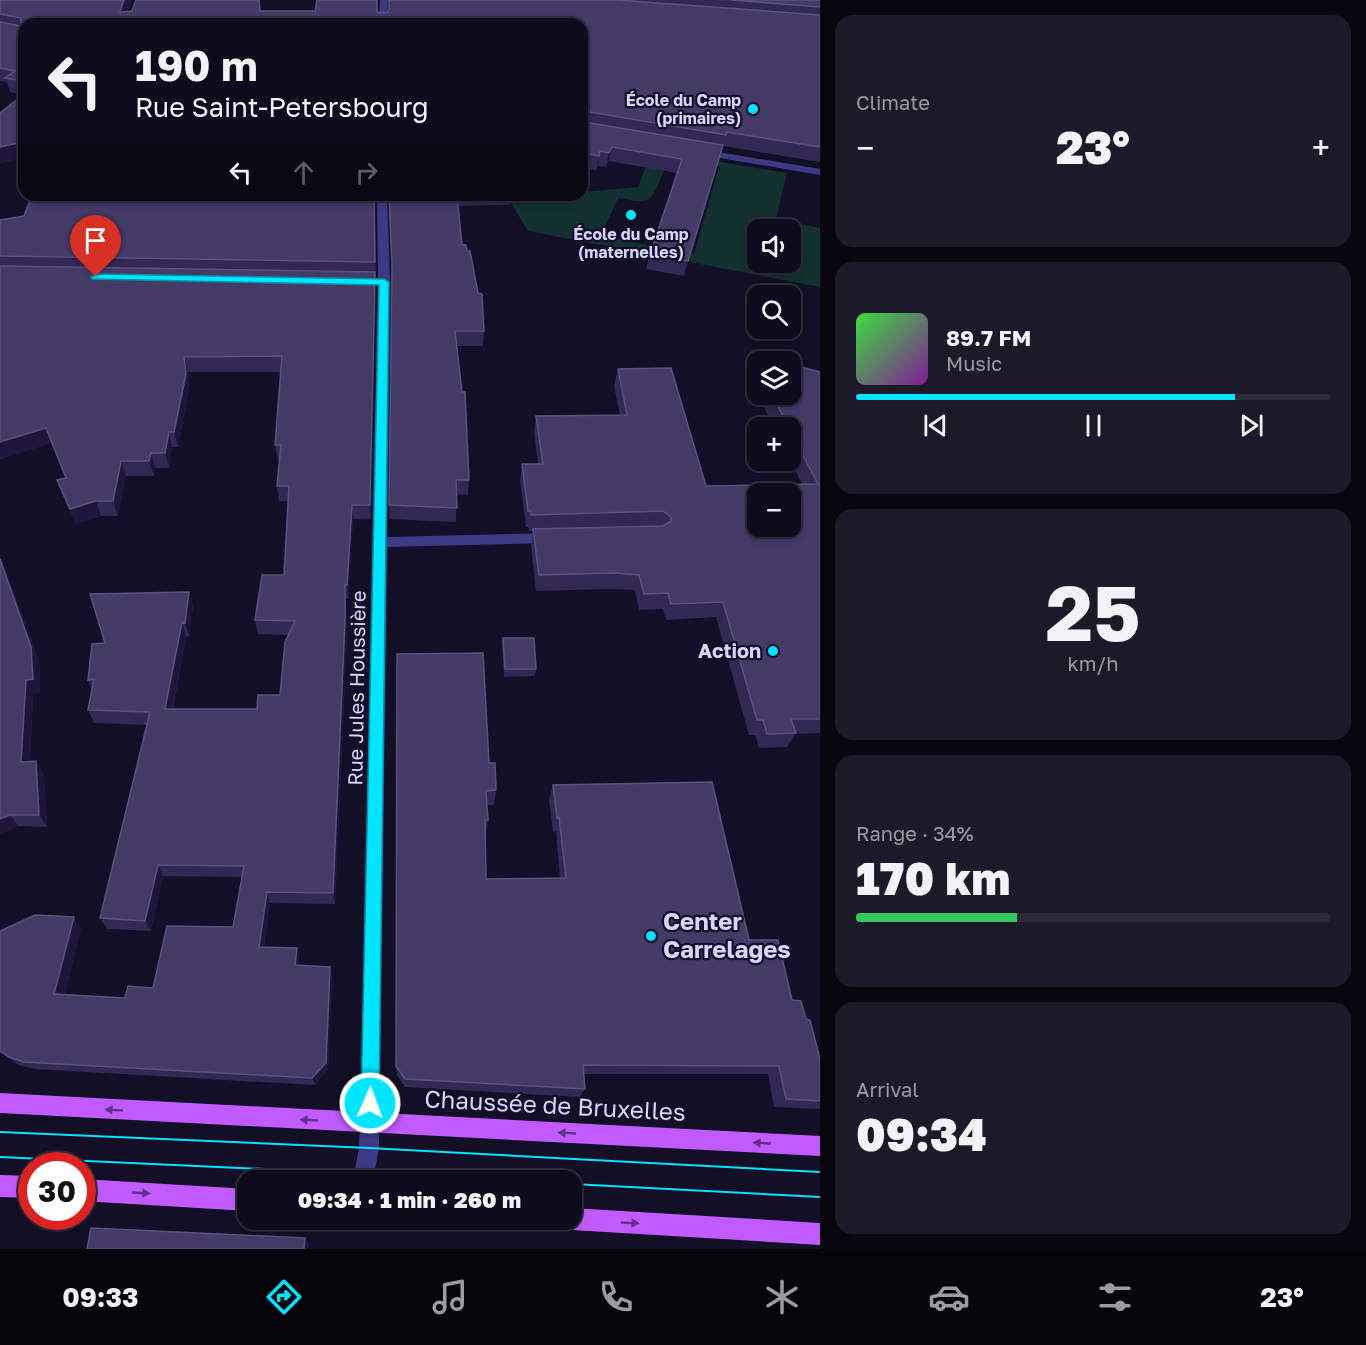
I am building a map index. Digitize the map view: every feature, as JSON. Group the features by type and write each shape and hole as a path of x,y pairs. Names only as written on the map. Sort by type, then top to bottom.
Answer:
{"main road":[{"name":"Chaussée de Bruxelles","path":"0,1103 820,1146"},
{"path":"0,1186 18,1187"},
{"path":"96,1191 237,1199"},
{"path":"582,1220 820,1234"}],"street":[{"path":"383,18 384,0"},
{"path":"687,149 820,172"},
{"name":"Rue Jules Houssière","path":"365,1170 369,1148 380,542 378,282 382,201"},
{"path":"380,542 566,537"}],"green space":[{"path":"652,150 671,153 650,198 632,201 618,198 601,236 694,254 719,167 684,161 686,156 787,173 776,219 747,219 747,273 528,231 510,201 588,201 588,191 638,187"},
{"path":"801,224 820,228 820,287 747,273 801,273"}],"building":[{"path":"0,0 124,0 120,12 132,11 136,0 259,0 260,11 315,11 317,0 377,0 377,12 387,13 389,0 617,0 820,15 820,147 727,132 726,135 588,112 588,18 21,18 0,14"},
{"path":"731,0 820,0 820,7"},
{"path":"0,22 18,25 18,80 5,78 15,71 0,68"},
{"path":"18,99 18,143 0,147 0,113"},
{"path":"588,123 723,145 688,261 650,254 682,159 612,147 609,153 600,151 599,156 588,154"},
{"path":"30,201 374,201 375,262 0,256 0,220 24,216"},
{"path":"389,201 458,201 462,245 466,245 467,251 470,251 478,293 482,294 484,331 455,331 462,392 465,392 469,480 456,480 457,508 389,505 392,267"},
{"path":"0,266 375,272 370,505 352,505 347,585 345,585 333,893 267,892 259,947 297,948 295,965 330,967 326,1063 312,1078 24,1062 0,1051 0,931 35,915 74,917 54,994 125,998 128,986 153,988 167,926 233,927 244,866 158,865 145,921 100,918 150,712 88,710 94,679 88,680 92,644 105,643 90,594 189,592 185,623 182,622 165,709 257,709 258,695 280,695 285,642 295,621 255,620 262,575 284,575 289,486 277,486 281,445 275,445 282,356 184,357 186,374 174,432 169,432 165,453 151,453 149,461 121,461 113,501 96,501 70,509 57,480 66,478 46,428 0,442"},
{"path":"801,367 820,372 820,719 791,719 796,733 767,734 763,720 757,720 723,602 671,604 668,593 644,594 639,575 614,573 539,575 533,529 663,526 671,521 671,517 663,511 531,515 531,511 528,511 522,464 543,464 536,416 627,415 618,369 671,368 706,486 747,485 747,537 801,537 801,484 818,484 801,452 801,417 784,417 778,405 801,405"},
{"path":"0,559 31,647 33,679 26,680 21,762 36,761 39,815 10,815 0,819"},
{"path":"503,638 534,638 536,669 505,669"},
{"path":"483,653 489,763 495,763 496,790 486,791 488,820 485,820 486,879 566,878 553,785 712,782 749,940 778,940 792,1000 801,1001 806,1019 810,1020 820,1059 820,1101 786,1099 779,1066 583,1065 585,1089 405,1079 396,1066 397,654"},
{"path":"96,1228 305,1238 304,1249 87,1249 91,1230"}],"tram line":[{"path":"0,1132 369,1148 820,1172"},
{"path":"0,1157 286,1170"},
{"path":"582,1185 820,1197"}],"place":[{"name":"École du Camp (primaires)","path":"753,109"},
{"name":"École du Camp (maternelles)","path":"631,215"},
{"name":"Action","path":"773,651"},
{"name":"Center Carrelages","path":"651,936"}],"route":[{"path":"96,277 384,282 370,1103"}]}
